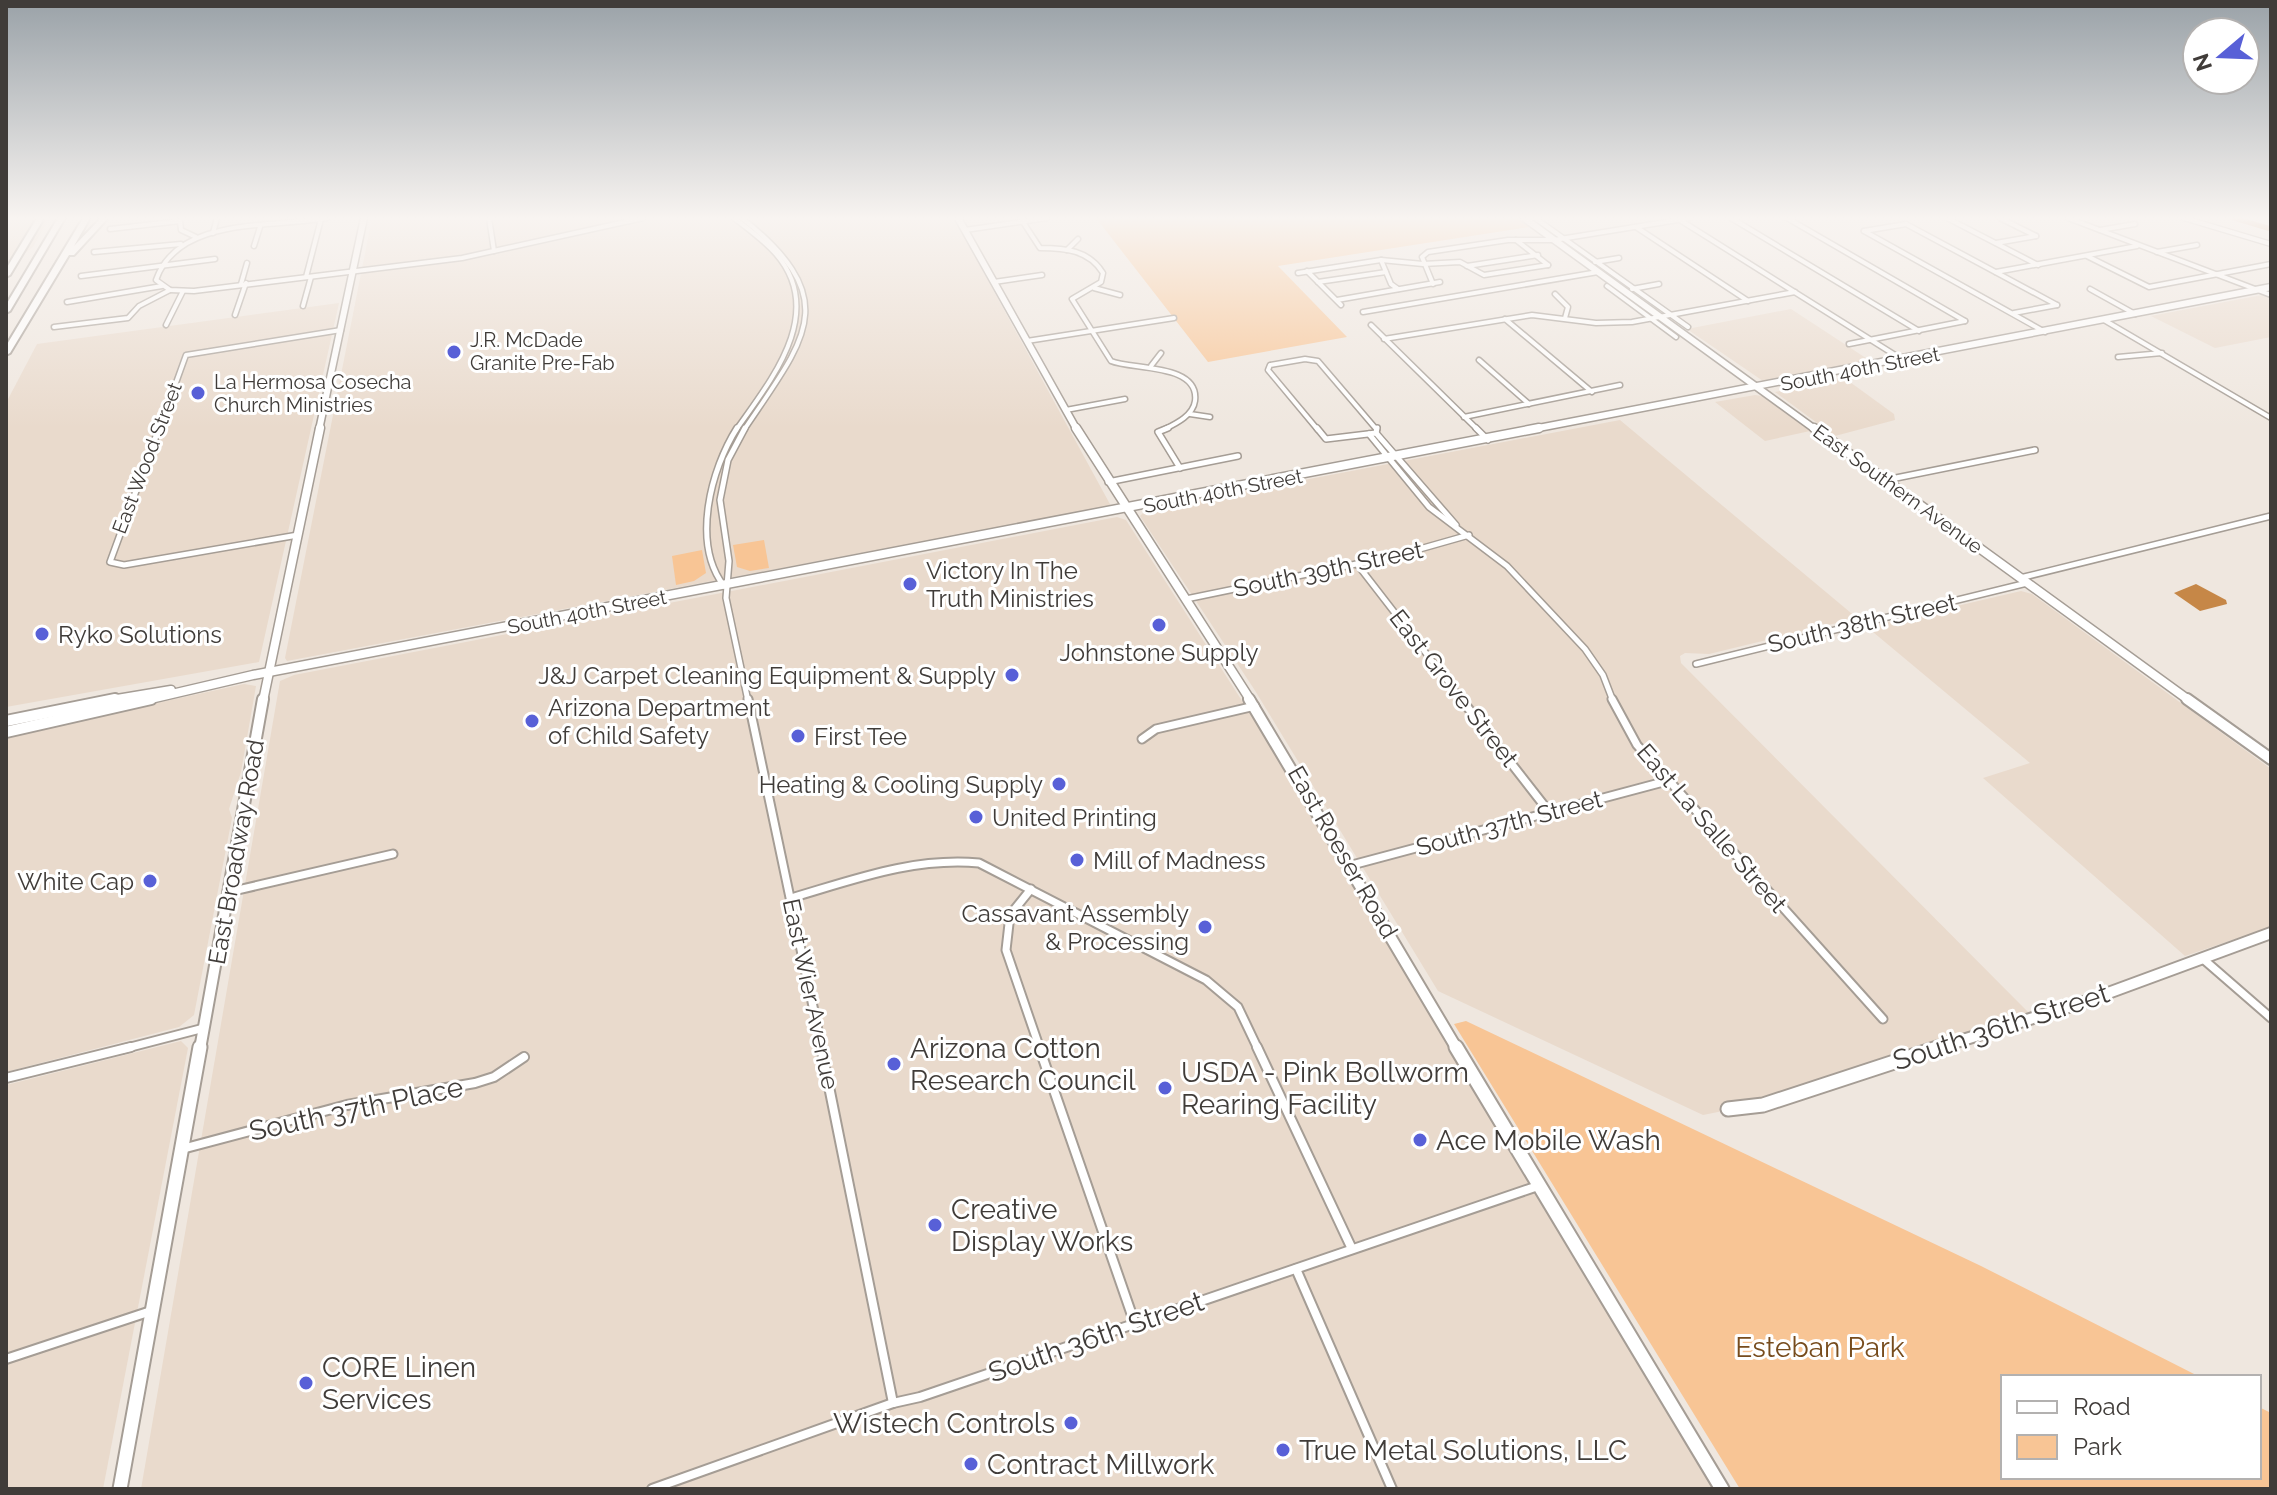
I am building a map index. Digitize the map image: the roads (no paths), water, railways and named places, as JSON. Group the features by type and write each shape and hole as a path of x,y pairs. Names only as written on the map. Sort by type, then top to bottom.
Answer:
{"highway":[{"path":"6,311 20,288"},
{"path":"6,353 45,288"}],"main road":[{"name":"East Broadway Road","path":"120,1489 268,672 350,288"},
{"name":"East Roeser Road","path":"997,288 1108,482 1255,706 1352,865 1722,1489"},
{"name":"East Southern Avenue","path":"1620,288 2271,759"},
{"name":"South 40th Street","path":"6,721 161,689 175,690 1760,388 2268,288"},
{"name":"South 40th Street","path":"6,732 159,698 175,690"},
{"name":"South 36th Street","path":"1728,1109 1763,1105 2026,1018 2081,1003 2271,933"}],"street":[{"path":"67,302 152,288"},
{"path":"166,288 183,291 211,288"},
{"path":"235,315 242,288"},
{"path":"303,306 306,288"},
{"path":"795,288 798,311 795,332 782,363 735,431 713,475 708,504 709,535 716,577 724,586 729,575 719,510 723,472 743,431 790,364 807,316 803,288"},
{"path":"1120,295 1094,288 1072,299 1115,364 1151,366 1184,379 1194,391 1196,404 1190,414 1158,432 1180,468"},
{"path":"1324,288 1339,302 1403,288"},
{"path":"1363,312 1505,288"},
{"path":"1609,288 1676,337"},
{"path":"1632,289 1639,288"},
{"path":"1728,288 1748,301"},
{"path":"1788,288 1903,360"},
{"path":"1847,288 1919,331"},
{"path":"1849,344 1965,321 1908,288"},
{"path":"1965,288 2045,332"},
{"path":"2012,314 2057,305 2025,288"},
{"path":"2254,288 2271,295"},
{"path":"1632,289 1688,327"},
{"path":"2090,289 2135,314"},
{"path":"54,327 128,318 143,303 170,290"},
{"path":"166,325 183,291"},
{"path":"1384,339 1532,315 1596,323 1652,319 1795,292"},
{"path":"1555,294 1568,307 1565,318"},
{"path":"1027,341 1174,318"},
{"path":"1505,319 1592,392"},
{"path":"2104,320 2162,353 2209,385 2271,418"},
{"path":"1596,323 1596,332"},
{"path":"1371,325 1488,440"},
{"name":"East Wood Street","path":"298,535 114,565 110,557 186,355 341,330"},
{"path":"1151,366 1161,353"},
{"path":"2118,357 2162,353"},
{"name":"East La Salle Street","path":"1374,432 1329,440 1268,367 1314,359 1374,432 1429,507 1507,566 1585,649 1603,675 1616,708 1637,745 1883,1019"},
{"path":"1479,360 1529,404"},
{"path":"1464,417 1620,385"},
{"path":"1066,410 1125,399"},
{"path":"1190,414 1210,417"},
{"path":"1885,480 2035,450"},
{"path":"1108,482 1238,456"},
{"name":"South 38th Street","path":"1696,664 2271,516"},
{"name":"South 39th Street","path":"1186,599 1357,564 1469,535"},
{"name":"East Grove Street","path":"1357,564 1550,813"},
{"name":"East Wier Avenue","path":"724,586 791,898 893,1403"},
{"path":"1142,739 1156,729 1255,706"},
{"name":"South 37th Street","path":"1352,865 1667,781"},
{"path":"229,892 393,854"},
{"path":"791,898 921,864 959,860 979,863 1198,975 1235,1004 1352,1249"},
{"path":"1031,889 1010,915 1006,950 1135,1324"},
{"path":"2202,958 2271,1018"},
{"path":"6,1078 204,1028"},
{"name":"South 37th Place","path":"182,1149 347,1105 475,1083 494,1077 524,1057"},
{"name":"South 36th Street","path":"652,1489 893,1403 920,1397 1540,1185"},
{"path":"1296,1269 1392,1489"},
{"path":"6,1359 153,1310"}],"place":[{"name":"J.R. McDade Granite Pre-Fab","path":"454,352"},
{"name":"La Hermosa Cosecha Church Ministries","path":"198,393"},
{"name":"Victory In The Truth Ministries","path":"910,584"},
{"name":"Johnstone Supply","path":"1159,625"},
{"name":"Ryko Solutions","path":"42,634"},
{"name":"J&J Carpet Cleaning Equipment & Supply","path":"1012,675"},
{"name":"Arizona Department of Child Safety","path":"532,721"},
{"name":"First Tee","path":"798,736"},
{"name":"Heating & Cooling Supply","path":"1059,784"},
{"name":"United Printing","path":"976,817"},
{"name":"Mill of Madness","path":"1077,860"},
{"name":"White Cap","path":"150,881"},
{"name":"Cassavant Assembly & Processing","path":"1205,927"},
{"name":"Arizona Cotton Research Council","path":"894,1064"},
{"name":"USDA - Pink Bollworm Rearing Facility","path":"1165,1088"},
{"name":"Ace Mobile Wash","path":"1420,1140"},
{"name":"Creative Display Works","path":"935,1225"},
{"name":"CORE Linen Services","path":"306,1383"},
{"name":"Wistech Controls","path":"1071,1423"},
{"name":"True Metal Solutions, LLC","path":"1283,1450"},
{"name":"Contract Millwork","path":"971,1464"}],"park label":[{"name":"Esteban Park","path":"1820,1347"}]}
